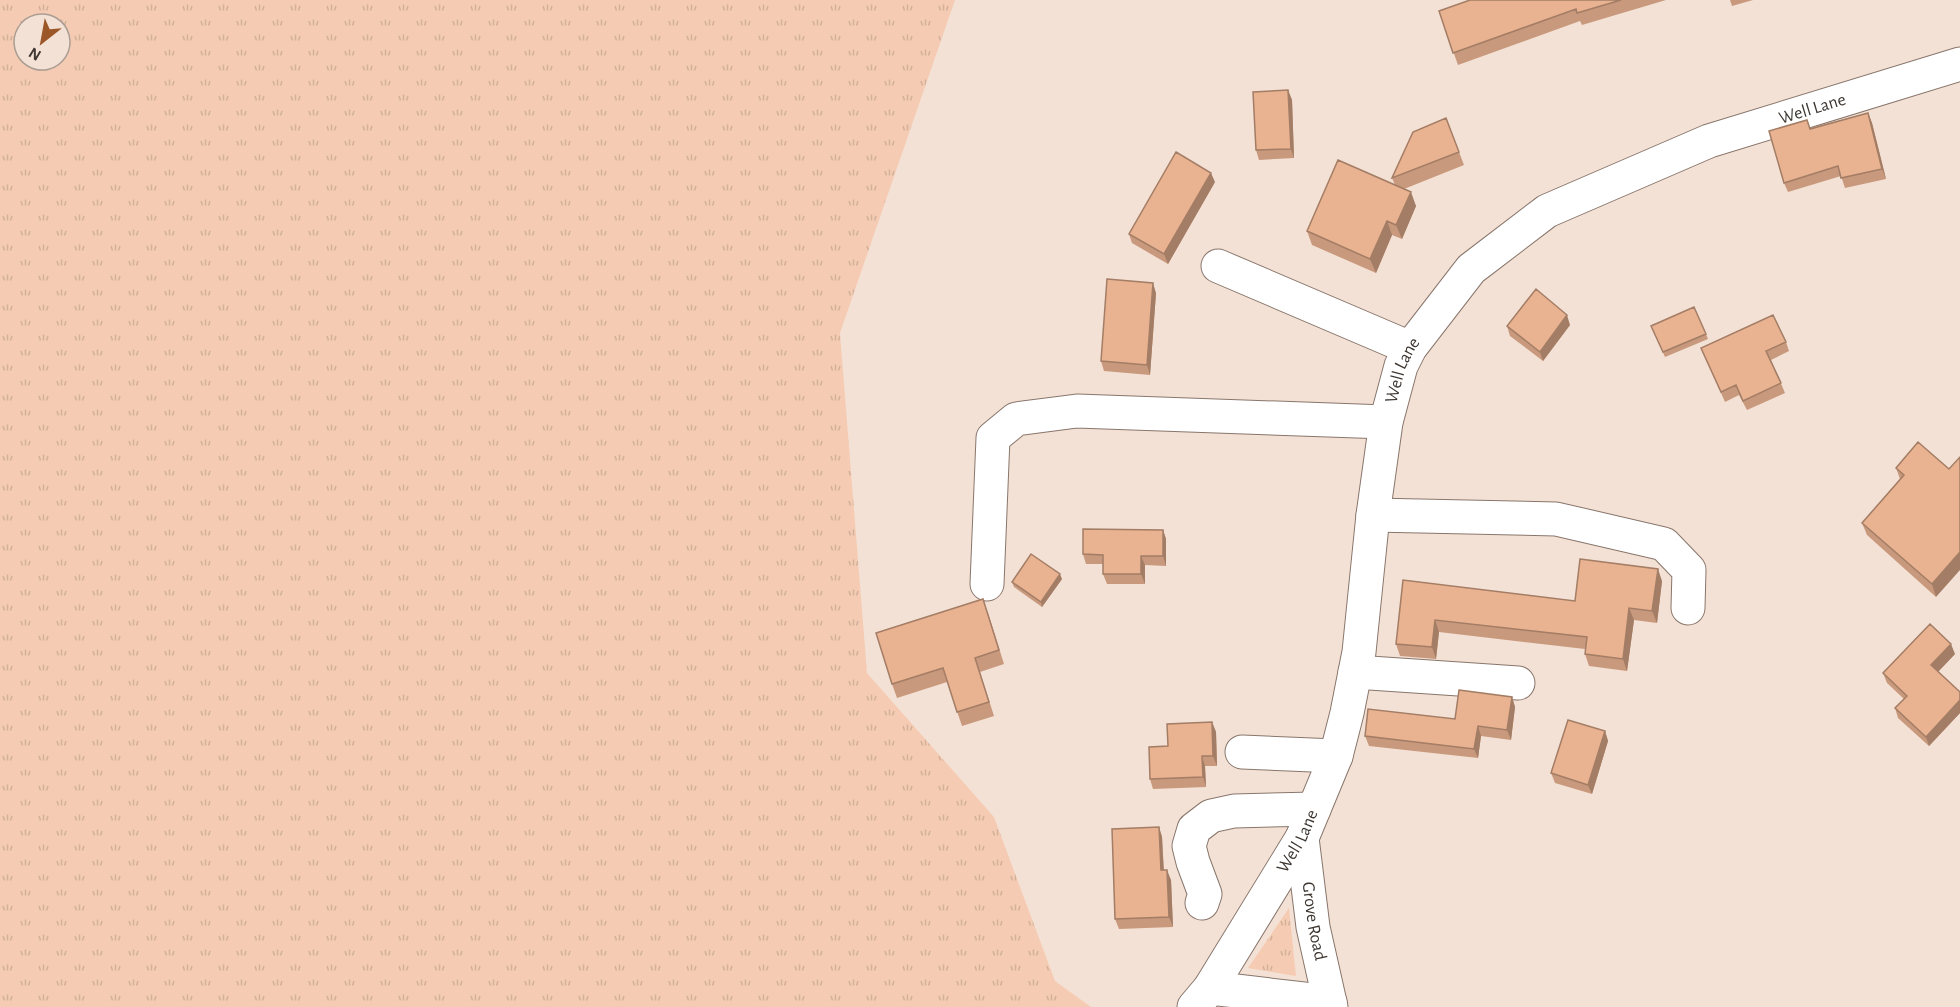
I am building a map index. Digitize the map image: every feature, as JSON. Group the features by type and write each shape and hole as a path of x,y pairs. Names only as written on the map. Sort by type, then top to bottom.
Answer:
{"street":[{"name":"Well Lane","path":"1202,998 1308,824 1336,756 1359,652 1373,515 1386,422 1401,366 1410,348 1472,269 1547,211 1709,141 1960,64"},
{"path":"1218,266 1410,348"},
{"path":"987,584 993,438 1017,419 1077,411 1386,422"},
{"path":"1373,515 1556,519 1664,544 1689,570 1688,608"},
{"path":"1355,672 1518,683"},
{"path":"1242,752 1336,756"},
{"path":"1202,903 1205,894 1189,846 1194,829 1211,816 1234,811 1308,824"},
{"name":"Grove Road","path":"1202,998 1330,1005 1313,927 1308,824"}],"green space":[{"path":"0,0 955,0 840,333 867,673 994,817 1055,981 1091,1007 0,1007"},
{"path":"1289,908 1296,976 1248,968"}],"building":[{"path":"1470,0 1621,0 1577,13 1576,9 1453,53 1439,11"},
{"path":"1288,90 1291,149 1256,150 1253,92"},
{"path":"1868,113 1882,169 1841,178 1838,166 1784,183 1769,131 1807,120 1810,129"},
{"path":"1446,118 1459,152 1392,178 1413,132"},
{"path":"1176,152 1211,173 1164,254 1129,234"},
{"path":"1338,160 1411,192 1396,225 1387,221 1370,259 1307,231"},
{"path":"1107,279 1153,283 1147,365 1101,361"},
{"path":"1536,289 1567,315 1540,352 1507,326"},
{"path":"1694,307 1706,334 1663,352 1651,326"},
{"path":"1773,315 1786,342 1766,351 1781,383 1743,401 1736,385 1721,392 1701,348"},
{"path":"1918,442 1949,469 1960,457 1960,552 1932,584 1862,523 1904,475 1896,468"},
{"path":"1083,529 1163,530 1163,556 1141,556 1141,574 1103,574 1103,555 1083,554"},
{"path":"1031,554 1060,574 1041,602 1012,582"},
{"path":"1580,559 1658,569 1652,611 1629,608 1623,659 1585,654 1587,637 1435,620 1432,647 1396,644 1403,580 1575,601"},
{"path":"983,599 999,650 975,658 989,702 957,712 943,668 892,684 876,633"},
{"path":"1930,624 1951,644 1931,665 1960,692 1960,700 1926,737 1895,708 1907,696 1883,673"},
{"path":"1459,690 1512,697 1507,730 1478,726 1474,749 1365,736 1368,709 1455,719"},
{"path":"1568,720 1605,731 1588,785 1551,773"},
{"path":"1212,722 1213,756 1202,756 1203,777 1150,779 1149,747 1168,746 1167,724"},
{"path":"1159,827 1161,870 1167,870 1169,917 1115,919 1112,829"}]}
